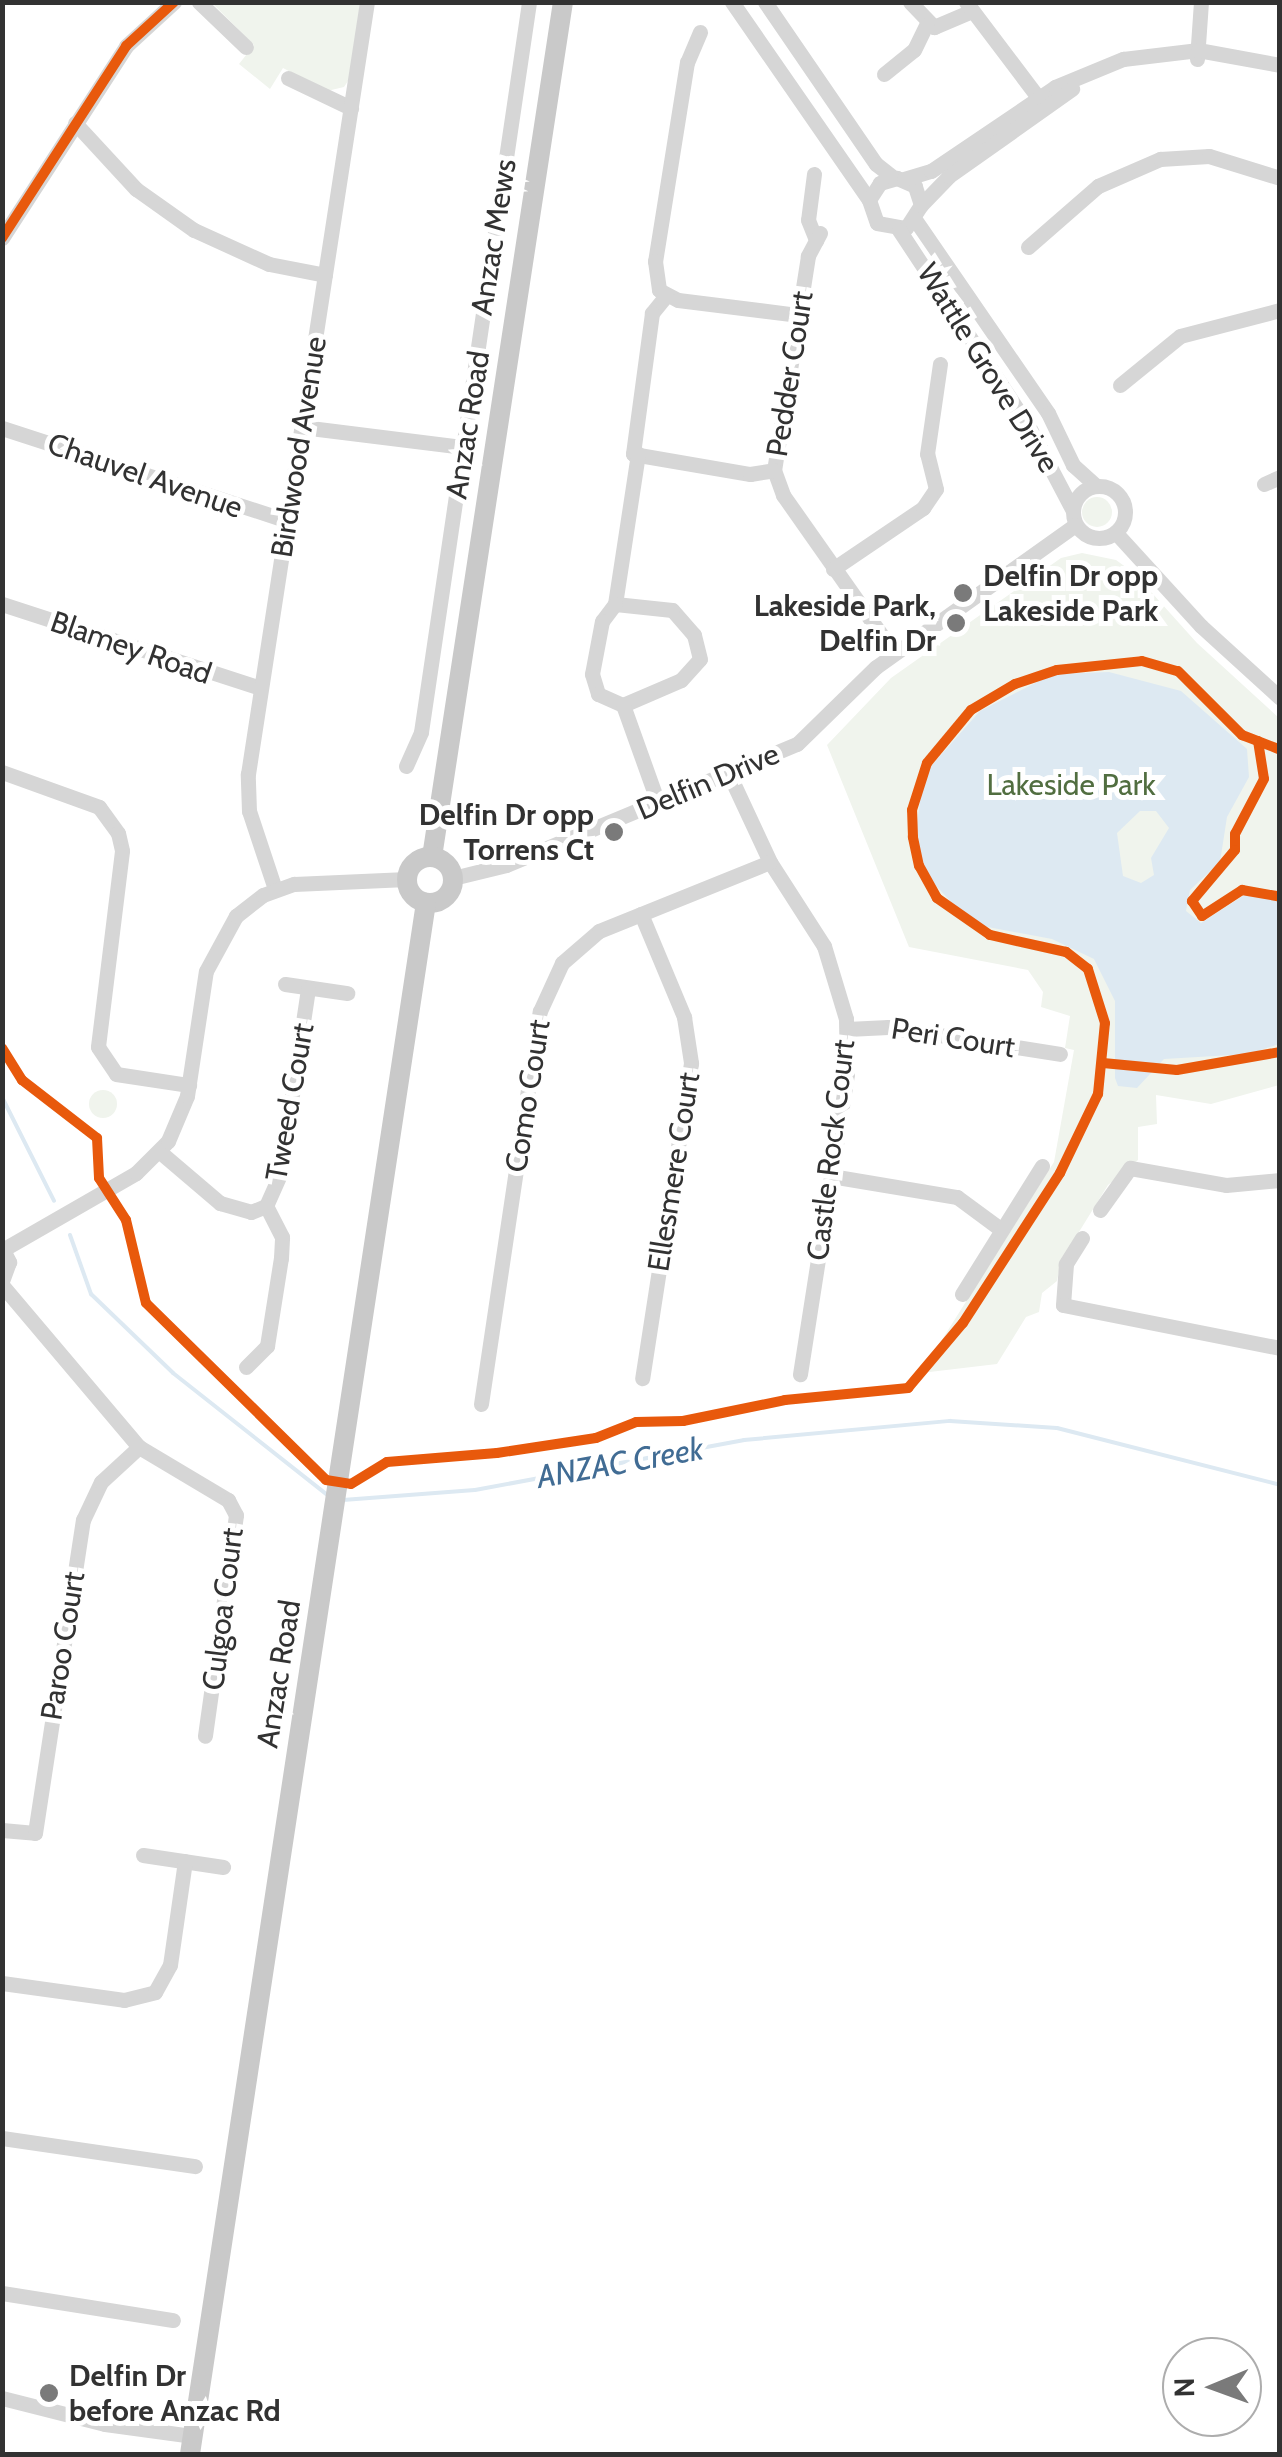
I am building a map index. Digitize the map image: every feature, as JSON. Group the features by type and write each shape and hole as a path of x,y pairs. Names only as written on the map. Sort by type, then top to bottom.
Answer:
{"main road":[{"name":"Anzac Road","path":"432,857 563,2"},
{"path":"432,857 448,865 453,878 446,898 426,903 413,896 407,879 414,864 432,857"},
{"name":"Anzac Road","path":"191,2446 426,903"}],"street":[{"path":"2,238 136,34 174,2"},
{"path":"200,2 246,48"},
{"name":"Birdwood Avenue","path":"275,889 248,794 367,2"},
{"name":"Anzac Mews","path":"406,766 421,732 529,2"},
{"path":"732,2 869,200 877,223 899,230 919,213 939,184 1041,102"},
{"path":"765,2 876,164 917,190 919,213"},
{"path":"910,2 926,25"},
{"path":"1198,54 1202,2"},
{"path":"884,74 914,50 926,25 968,8 990,28 1041,102"},
{"path":"665,297 655,261 687,62 700,32"},
{"path":"869,200 875,187 931,171 1041,102 1123,59 1198,54 1280,65"},
{"path":"1198,54 1280,74"},
{"path":"288,78 351,108"},
{"path":"75,124 136,189 194,230 269,264 326,275"},
{"path":"1028,248 1098,186 1160,160 1209,156 1280,178"},
{"name":"Pedder Court","path":"814,174 808,220 818,236 799,315 774,470 782,495 894,653"},
{"name":"Wattle Grove Drive","path":"919,213 1048,414 1073,466 1096,486"},
{"name":"Wattle Grove Drive","path":"899,230 1029,427 1074,517"},
{"path":"665,297 799,315"},
{"path":"665,297 652,313 631,449 638,454 750,474 774,470"},
{"path":"1120,384 1180,336 1280,310"},
{"path":"833,570 923,508 936,490 927,454 940,364"},
{"path":"302,427 462,447"},
{"name":"Chauvel Avenue","path":"2,428 288,521"},
{"path":"638,454 615,604 602,621 592,674 598,694 623,705 658,803"},
{"path":"1264,484 1280,476"},
{"path":"1096,486 1112,489 1123,502 1125,518 1116,532 1094,539 1074,517 1080,493 1096,486"},
{"name":"Delfin Drive","path":"453,878 506,865 797,744 894,653 1074,517"},
{"path":"1116,532 1201,626 1280,698"},
{"name":"Blamey Road","path":"2,604 261,688"},
{"path":"615,604 672,610 694,635 700,653 693,672 623,705"},
{"path":"2,772 83,800 110,820 122,851 96,1030 98,1047 116,1074 189,1085"},
{"name":"Castle Rock Court","path":"729,774 770,862 836,972 847,1030 831,1176 800,1374"},
{"name":"Como Court","path":"480,1404 540,1011 577,946 641,914 770,862"},
{"path":"2,1283 10,1262 3,1249 160,1152 180,1118 189,1085 213,951 236,916 275,889 407,879"},
{"name":"Ellesmere Court","path":"641,914 684,1017 692,1063 642,1378"},
{"name":"Tweed Court","path":"285,984 347,993"},
{"name":"Tweed Court","path":"160,1152 220,1203 251,1212 266,1206 280,1174 308,988"},
{"name":"Peri Court","path":"847,1030 888,1027 1060,1054"},
{"path":"962,1294 999,1228 1042,1166"},
{"path":"1100,1210 1130,1168 1226,1185 1280,1180"},
{"path":"831,1176 957,1197 999,1228"},
{"path":"246,1367 267,1346 281,1258 282,1237 266,1206"},
{"path":"1082,1238 1066,1264 1063,1305 1280,1348"},
{"name":"Culgoa Court","path":"2,1283 139,1447 228,1500 236,1514 206,1736"},
{"name":"Paroo Court","path":"2,1830 35,1834 86,1510 100,1482 139,1447"},
{"path":"144,1855 223,1867"},
{"path":"2,1983 124,2000 155,1992 170,1965 184,1862"},
{"path":"2,2138 195,2166"},
{"path":"2,2293 173,2320"},
{"path":"2,2398 191,2446"}],"green space":[{"path":"212,3 360,3 350,78 344,87 327,91 283,68 270,89 239,64 254,45"},
{"path":"1097,497 1108,501 1112,512 1108,523 1097,527 1086,523 1082,512 1086,501"},
{"name":"Lakeside Park","path":"1082,553 1116,560 1134,573 1197,643 1279,718 1279,1085 1211,1104 1156,1095 1157,1124 1138,1127 1138,1160 1108,1185 1061,1261 1057,1281 1042,1293 1039,1312 1026,1317 997,1364 921,1373 1054,1162 1074,1050 1065,1048 1070,1016 1041,1007 1043,992 1028,970 909,947 827,745 891,678 1061,558"},
{"path":"103,1090 113,1094 117,1104 113,1114 103,1118 93,1114 89,1104 93,1094"}],"shaded area":[{"path":"1109,672 1181,691 1247,749 1249,777 1227,817 1220,862 1190,890 1186,911 1201,923 1246,894 1279,901 1279,1044 1249,1054 1164,1059 1137,1088 1118,1086 1115,1001 1094,959 1052,939 972,924 924,873 916,830 924,774 980,711 1053,674","holes":["1140,811 1156,811 1169,828 1151,858 1154,875 1141,883 1123,876 1117,833"]}],"waterway":[{"name":"ANZAC Creek","path":"2,1097 54,1201"},
{"name":"ANZAC Creek","path":"70,1235 91,1294 173,1373 329,1496"},
{"name":"ANZAC Creek","path":"343,1500 475,1490 744,1440 950,1421 1057,1428 1280,1485"}],"cycle path":[{"path":"2,238 126,46 174,2"},
{"path":"2,1048 22,1080 97,1138 99,1178 126,1220 146,1303 326,1480 351,1484 387,1462 497,1453 596,1438 636,1422 683,1421 785,1400 908,1388 963,1323 1060,1173 1098,1094 1105,1023 1088,969 1066,952 990,935 937,898 919,866 913,837 912,810 927,763 971,710 1015,684 1057,670 1142,661 1178,671 1242,735 1278,749"},
{"path":"1258,741 1264,779 1235,834 1235,850 1192,901 1202,916 1242,890 1280,897"},
{"path":"1103,1063 1177,1070 1280,1052"}],"place":[{"name":"Delfin Dr opp Lakeside Park","path":"963,593"},
{"name":"Lakeside Park, Delfin Dr","path":"956,623"},
{"name":"Delfin Dr opp Torrens Ct","path":"614,832"},
{"name":"Delfin Dr before Anzac Rd","path":"49,2393"}]}
